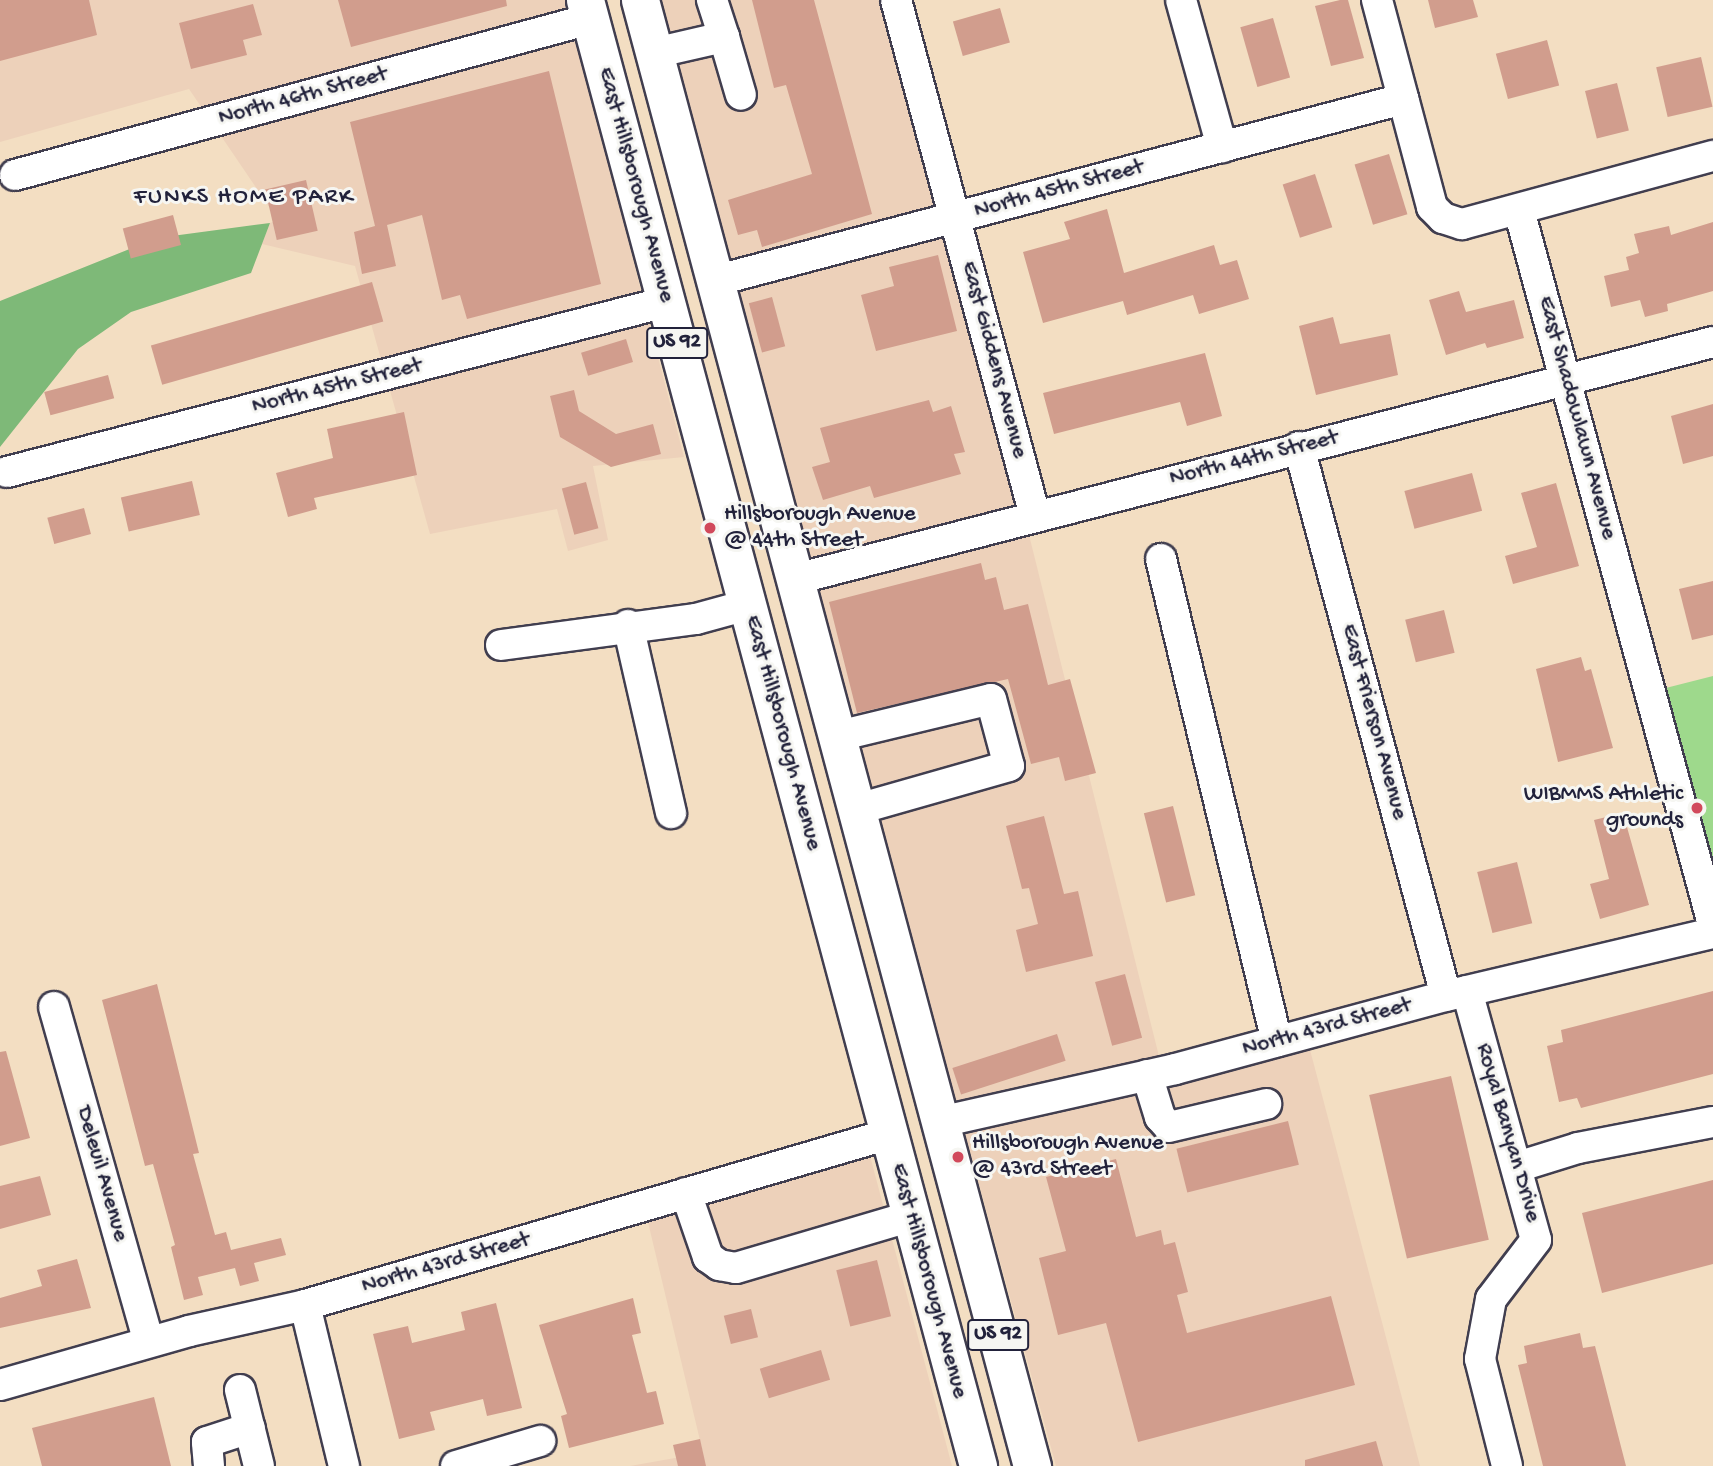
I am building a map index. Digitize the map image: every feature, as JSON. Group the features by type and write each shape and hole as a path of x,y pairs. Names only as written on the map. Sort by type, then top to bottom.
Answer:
{"main road":[{"name":"US 92","path":"640,0 1032,1466"},
{"name":"East Hillsborough Avenue","path":"588,10 978,1466"},
{"path":"869,1056 895,1072 906,1109 940,1122"},
{"path":"889,1134 915,1145 925,1182 963,1203"}],"street":[{"path":"712,0 741,95"},
{"name":"East Giddens Avenue","path":"896,0 1035,516"},
{"path":"1181,0 1222,147"},
{"path":"1377,0 1432,207 1443,218 1462,224 1713,156"},
{"name":"North 46th Street","path":"15,175 588,10"},
{"path":"654,53 724,37"},
{"name":"North 45th Street","path":"714,281 1404,99"},
{"name":"East Shadowlawn Avenue","path":"1519,210 1713,924"},
{"name":"North 45th Street","path":"7,472 666,302"},
{"name":"North 44th Street","path":"796,579 1713,342"},
{"name":"East Frierson Avenue","path":"1299,447 1457,993"},
{"path":"1161,559 1277,1041"},
{"path":"501,645 628,625 696,619 747,605"},
{"path":"628,625 671,813"},
{"path":"838,736 991,699 1009,766 858,809"},
{"name":"North 43rd Street","path":"940,1122 1147,1075 1457,993 1713,933"},
{"name":"Royal Banyan Drive","path":"1457,993 1517,1167 1536,1240 1491,1299 1480,1359 1507,1466"},
{"name":"Deleuil Avenue","path":"54,1007 149,1342"},
{"path":"1147,1075 1160,1117 1169,1127 1266,1104"},
{"path":"1517,1167 1578,1148 1713,1122"},
{"name":"North 43rd Street","path":"0,1385 149,1342 305,1305 889,1134"},
{"path":"686,1193 708,1257 719,1265 736,1268 911,1216"},
{"path":"305,1305 344,1466"},
{"path":"240,1390 260,1466"},
{"path":"209,1466 207,1442 250,1428"},
{"path":"456,1466 540,1441"}],"shaded area":[{"path":"0,0 567,0 571,12 204,111 189,89 0,142"},
{"path":"659,0 882,0 937,209 728,264"},
{"path":"577,36 642,295 382,363 355,266 262,244 270,223 278,220 219,133"},
{"path":"944,234 1018,508 808,564 734,290"},
{"path":"648,319 684,457 593,466 608,540 568,551 557,509 430,534 389,387"},
{"path":"1028,531 1160,1060 947,1113 816,584"},
{"path":"1309,1046 1420,1466 1056,1466 964,1129"},
{"path":"869,1152 952,1466 630,1466 703,1453 647,1218"}],"green space":[{"path":"270,223 251,273 131,312 78,349 0,447 0,301 157,238"},
{"name":"WIBMMS Athletic grounds","path":"1713,676 1713,924 1650,692"}],"building":[{"path":"0,0 89,0 97,35 0,61"},
{"path":"338,0 506,0 507,6 351,47"},
{"path":"752,0 814,0 872,214 762,247 757,230 738,235 728,200 812,174 786,85 774,88"},
{"path":"1348,0 1364,58 1331,66 1315,6"},
{"path":"1428,0 1473,0 1478,17 1435,28"},
{"path":"253,4 262,35 243,40 247,55 191,69 179,23"},
{"path":"1000,8 1010,43 963,56 953,22"},
{"path":"1273,18 1290,78 1257,87 1240,27"},
{"path":"1547,40 1559,85 1508,99 1496,54"},
{"path":"1701,57 1712,107 1668,117 1656,67"},
{"path":"549,71 601,284 467,319 460,295 442,300 422,215 387,225 396,266 362,274 354,232 375,226 350,122"},
{"path":"1617,83 1629,131 1597,139 1585,91"},
{"path":"1389,154 1407,214 1373,225 1355,165"},
{"path":"1315,174 1332,227 1300,238 1283,185"},
{"path":"306,180 318,231 277,240 265,189"},
{"path":"1107,209 1124,273 1214,245 1220,265 1237,260 1249,299 1199,314 1193,295 1127,315 1123,301 1043,323 1023,252 1070,239 1064,222"},
{"path":"173,215 181,245 131,258 123,228"},
{"path":"1713,222 1713,291 1667,304 1668,311 1645,317 1640,300 1611,307 1604,276 1629,270 1626,257 1639,253 1634,234 1669,226 1671,235"},
{"path":"938,255 957,331 876,351 861,295 894,286 889,267"},
{"path":"372,282 383,321 162,385 151,345"},
{"path":"1459,291 1466,312 1514,300 1524,338 1487,348 1485,343 1446,355 1429,300"},
{"path":"772,297 785,346 762,352 749,303"},
{"path":"1333,317 1340,344 1390,334 1398,375 1316,395 1299,326"},
{"path":"626,339 633,362 588,376 581,353"},
{"path":"1205,353 1222,416 1187,426 1180,402 1054,434 1043,393"},
{"path":"108,375 114,398 50,415 44,392"},
{"path":"574,390 579,411 616,434 653,424 661,454 611,467 560,437 550,396"},
{"path":"929,400 933,412 951,406 965,452 954,454 961,474 874,498 870,486 823,500 812,467 830,462 820,428"},
{"path":"1713,404 1713,456 1683,464 1671,416"},
{"path":"404,412 417,475 314,498 317,509 288,517 276,473 333,458 327,429"},
{"path":"1472,473 1482,511 1414,529 1404,491"},
{"path":"192,481 200,515 129,532 121,497"},
{"path":"586,482 598,528 574,535 562,488"},
{"path":"1556,483 1579,566 1513,584 1505,556 1537,547 1521,493"},
{"path":"84,508 91,534 54,544 47,518"},
{"path":"981,563 985,580 996,577 1004,610 1028,604 1048,685 1070,679 1096,773 1065,781 1059,757 1031,764 1008,679 857,713 829,602"},
{"path":"1713,581 1713,635 1692,640 1679,589"},
{"path":"1444,610 1455,653 1416,662 1405,620"},
{"path":"1581,657 1585,671 1591,669 1613,748 1558,762 1536,669"},
{"path":"1173,806 1195,895 1166,903 1144,813"},
{"path":"1623,813 1649,905 1600,919 1590,884 1609,879 1594,820"},
{"path":"1044,816 1064,894 1078,891 1093,956 1026,972 1016,930 1038,924 1029,888 1022,889 1006,826"},
{"path":"1517,862 1532,923 1492,933 1477,872"},
{"path":"1125,974 1142,1038 1112,1046 1095,982"},
{"path":"157,984 199,1153 193,1154 215,1235 226,1232 231,1250 281,1238 286,1255 254,1263 259,1281 240,1286 235,1268 198,1277 203,1295 184,1300 171,1247 175,1245 153,1164 145,1166 102,1000"},
{"path":"1713,991 1713,1074 1581,1108 1577,1098 1559,1102 1547,1046 1563,1042 1561,1030"},
{"path":"1057,1034 1066,1061 961,1095 952,1068"},
{"path":"6,1051 30,1138 0,1146 0,1052"},
{"path":"1451,1076 1489,1240 1407,1259 1369,1095"},
{"path":"1288,1121 1299,1165 1187,1192 1176,1149"},
{"path":"1116,1159 1136,1237 1161,1230 1164,1245 1175,1242 1188,1292 1177,1295 1187,1333 1331,1296 1355,1385 1138,1442 1106,1323 1058,1335 1039,1258 1066,1251 1046,1177"},
{"path":"40,1176 51,1215 0,1229 0,1186"},
{"path":"1713,1180 1713,1264 1602,1293 1582,1213"},
{"path":"77,1259 91,1308 0,1328 0,1298 42,1286 37,1270"},
{"path":"877,1260 891,1316 850,1326 836,1270"},
{"path":"633,1298 641,1333 632,1335 647,1393 656,1391 664,1424 569,1448 561,1416 567,1414 539,1325"},
{"path":"496,1303 522,1408 487,1416 483,1399 430,1412 435,1430 399,1439 373,1334 408,1326 412,1343 465,1330 461,1312"},
{"path":"751,1309 758,1337 731,1344 724,1316"},
{"path":"1580,1333 1583,1348 1595,1346 1626,1466 1543,1466 1518,1365 1527,1363 1524,1346"},
{"path":"821,1350 830,1380 769,1398 760,1369"},
{"path":"154,1397 171,1466 42,1466 32,1428"},
{"path":"700,1439 706,1466 678,1466 673,1445"},
{"path":"1376,1441 1383,1466 1305,1466 1305,1460"}],"place":[{"name":"Hillsborough Avenue @ 44th Street","path":"710,528"},
{"name":"WIBMMS Athletic grounds","path":"1697,808"},
{"name":"Hillsborough Avenue @ 43rd Street","path":"958,1157"}],"district":[{"name":"FUNKS HOME PARK","path":"244,198"}]}
